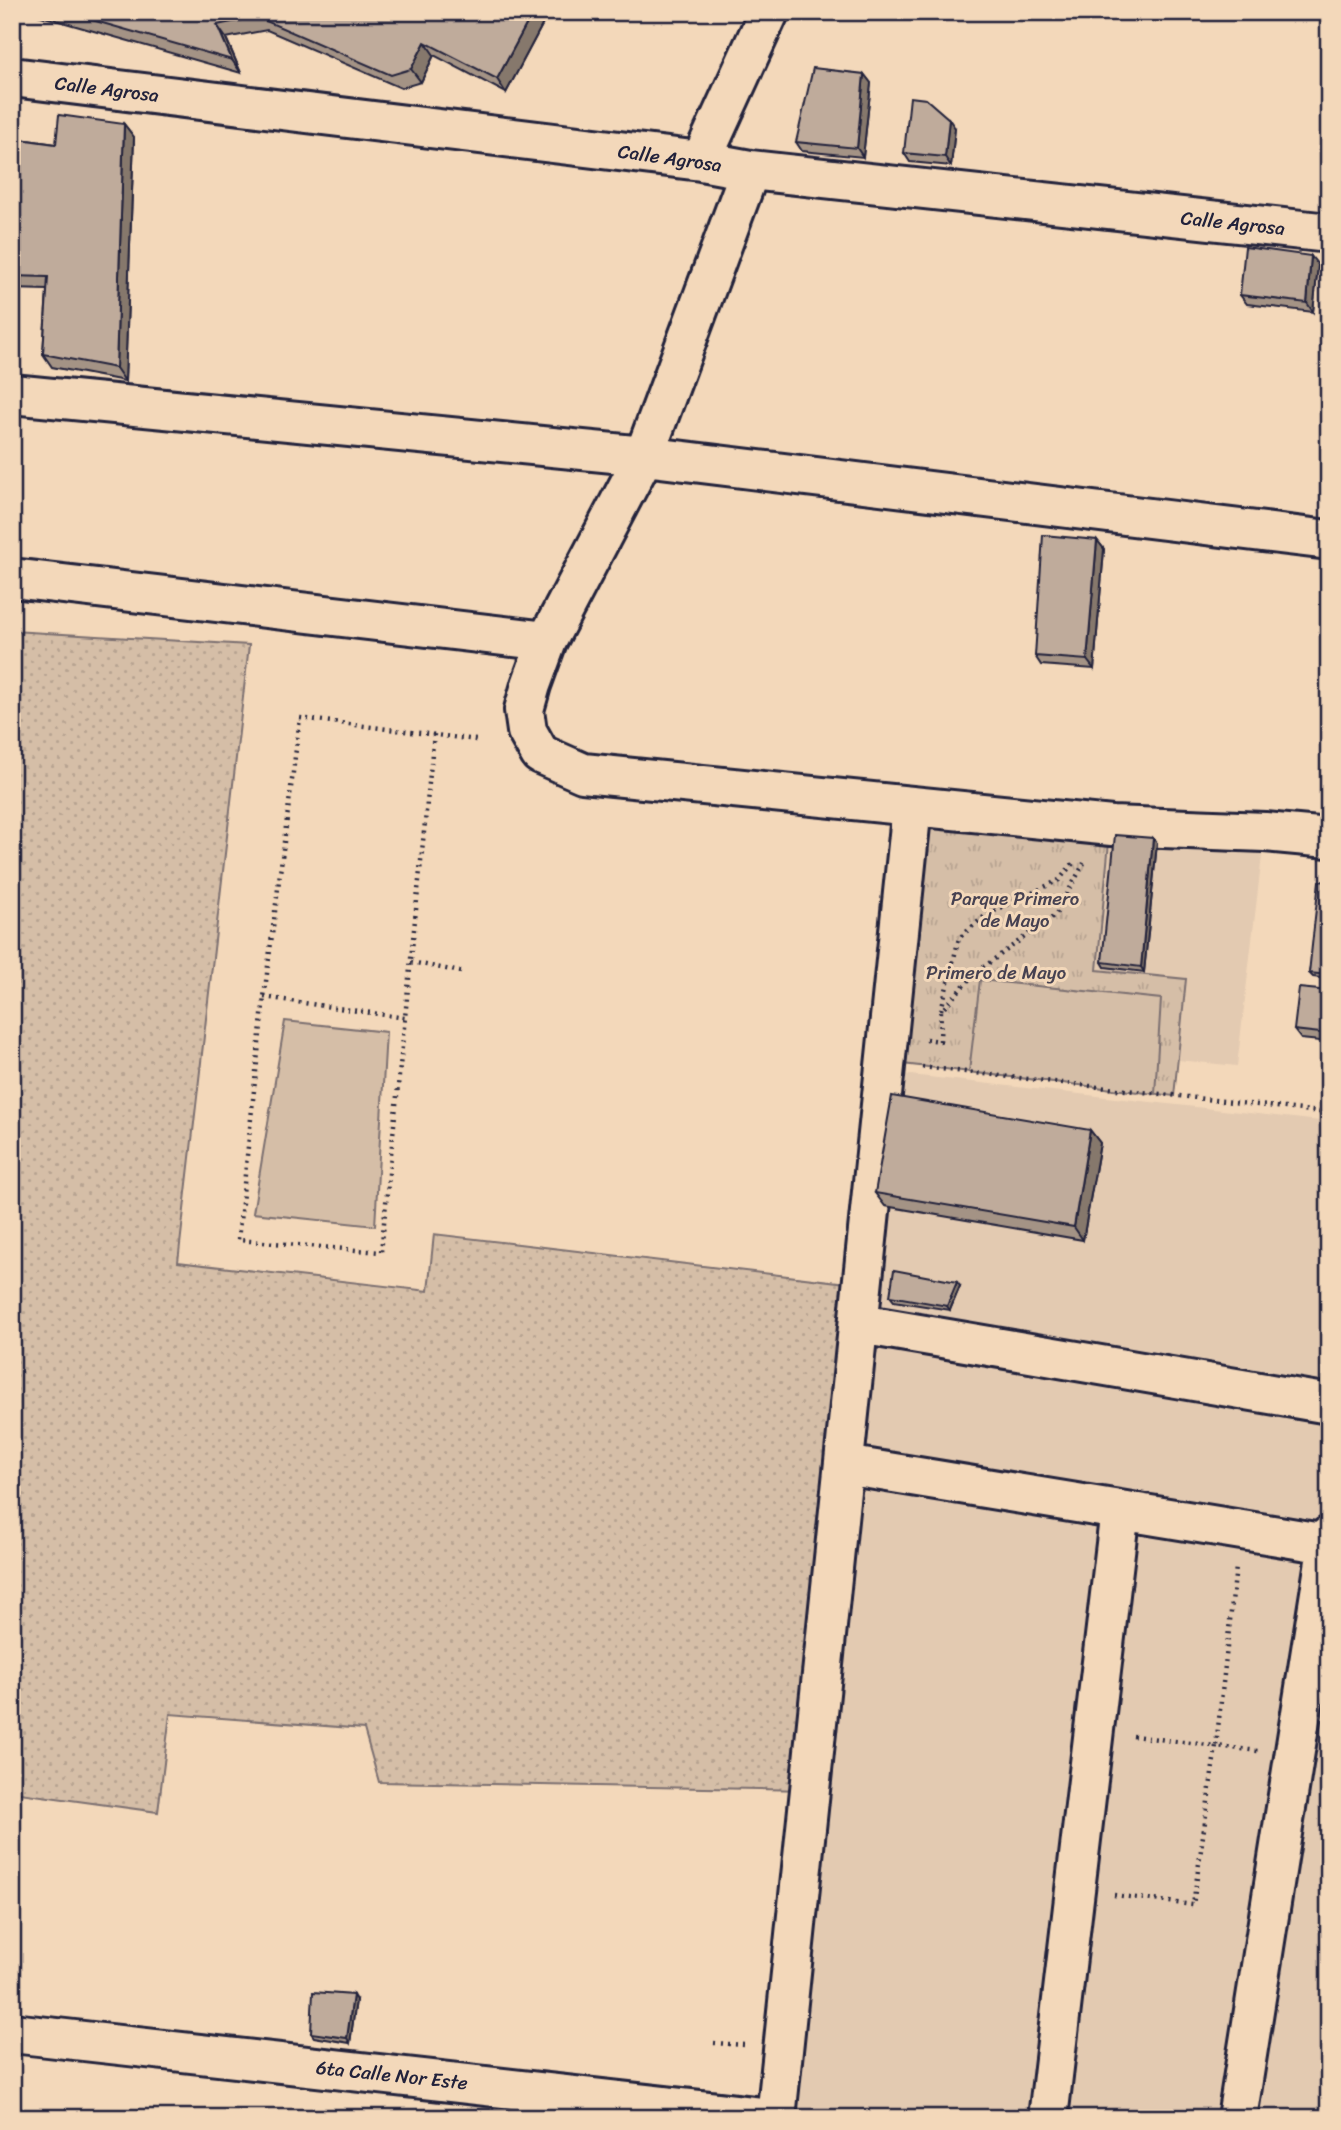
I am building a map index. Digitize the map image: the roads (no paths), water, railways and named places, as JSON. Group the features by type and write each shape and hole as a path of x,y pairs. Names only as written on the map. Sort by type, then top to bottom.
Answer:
{"street":[{"path":"701,161 769,12"},
{"name":"Calle Agrosa","path":"12,77 701,161 750,170 1329,233"},
{"path":"750,170 645,456 547,641 531,685 524,710 527,731 540,754 583,773 1105,825 1265,832 1329,838"},
{"path":"12,394 645,456 1329,540"},
{"path":"12,578 547,641"},
{"path":"774,2118 860,1324 912,806"},
{"path":"860,1324 1329,1404"},
{"path":"845,1465 1240,1530 1328,1540 1237,2118"},
{"path":"1048,2118 1120,1510"},
{"name":"6ta Calle Nor Este","path":"12,2033 774,2118"}],"park label":[{"name":"Parque Primero de Mayo","path":"1015,909"},
{"name":"Primero de Mayo","path":"996,972"}]}
